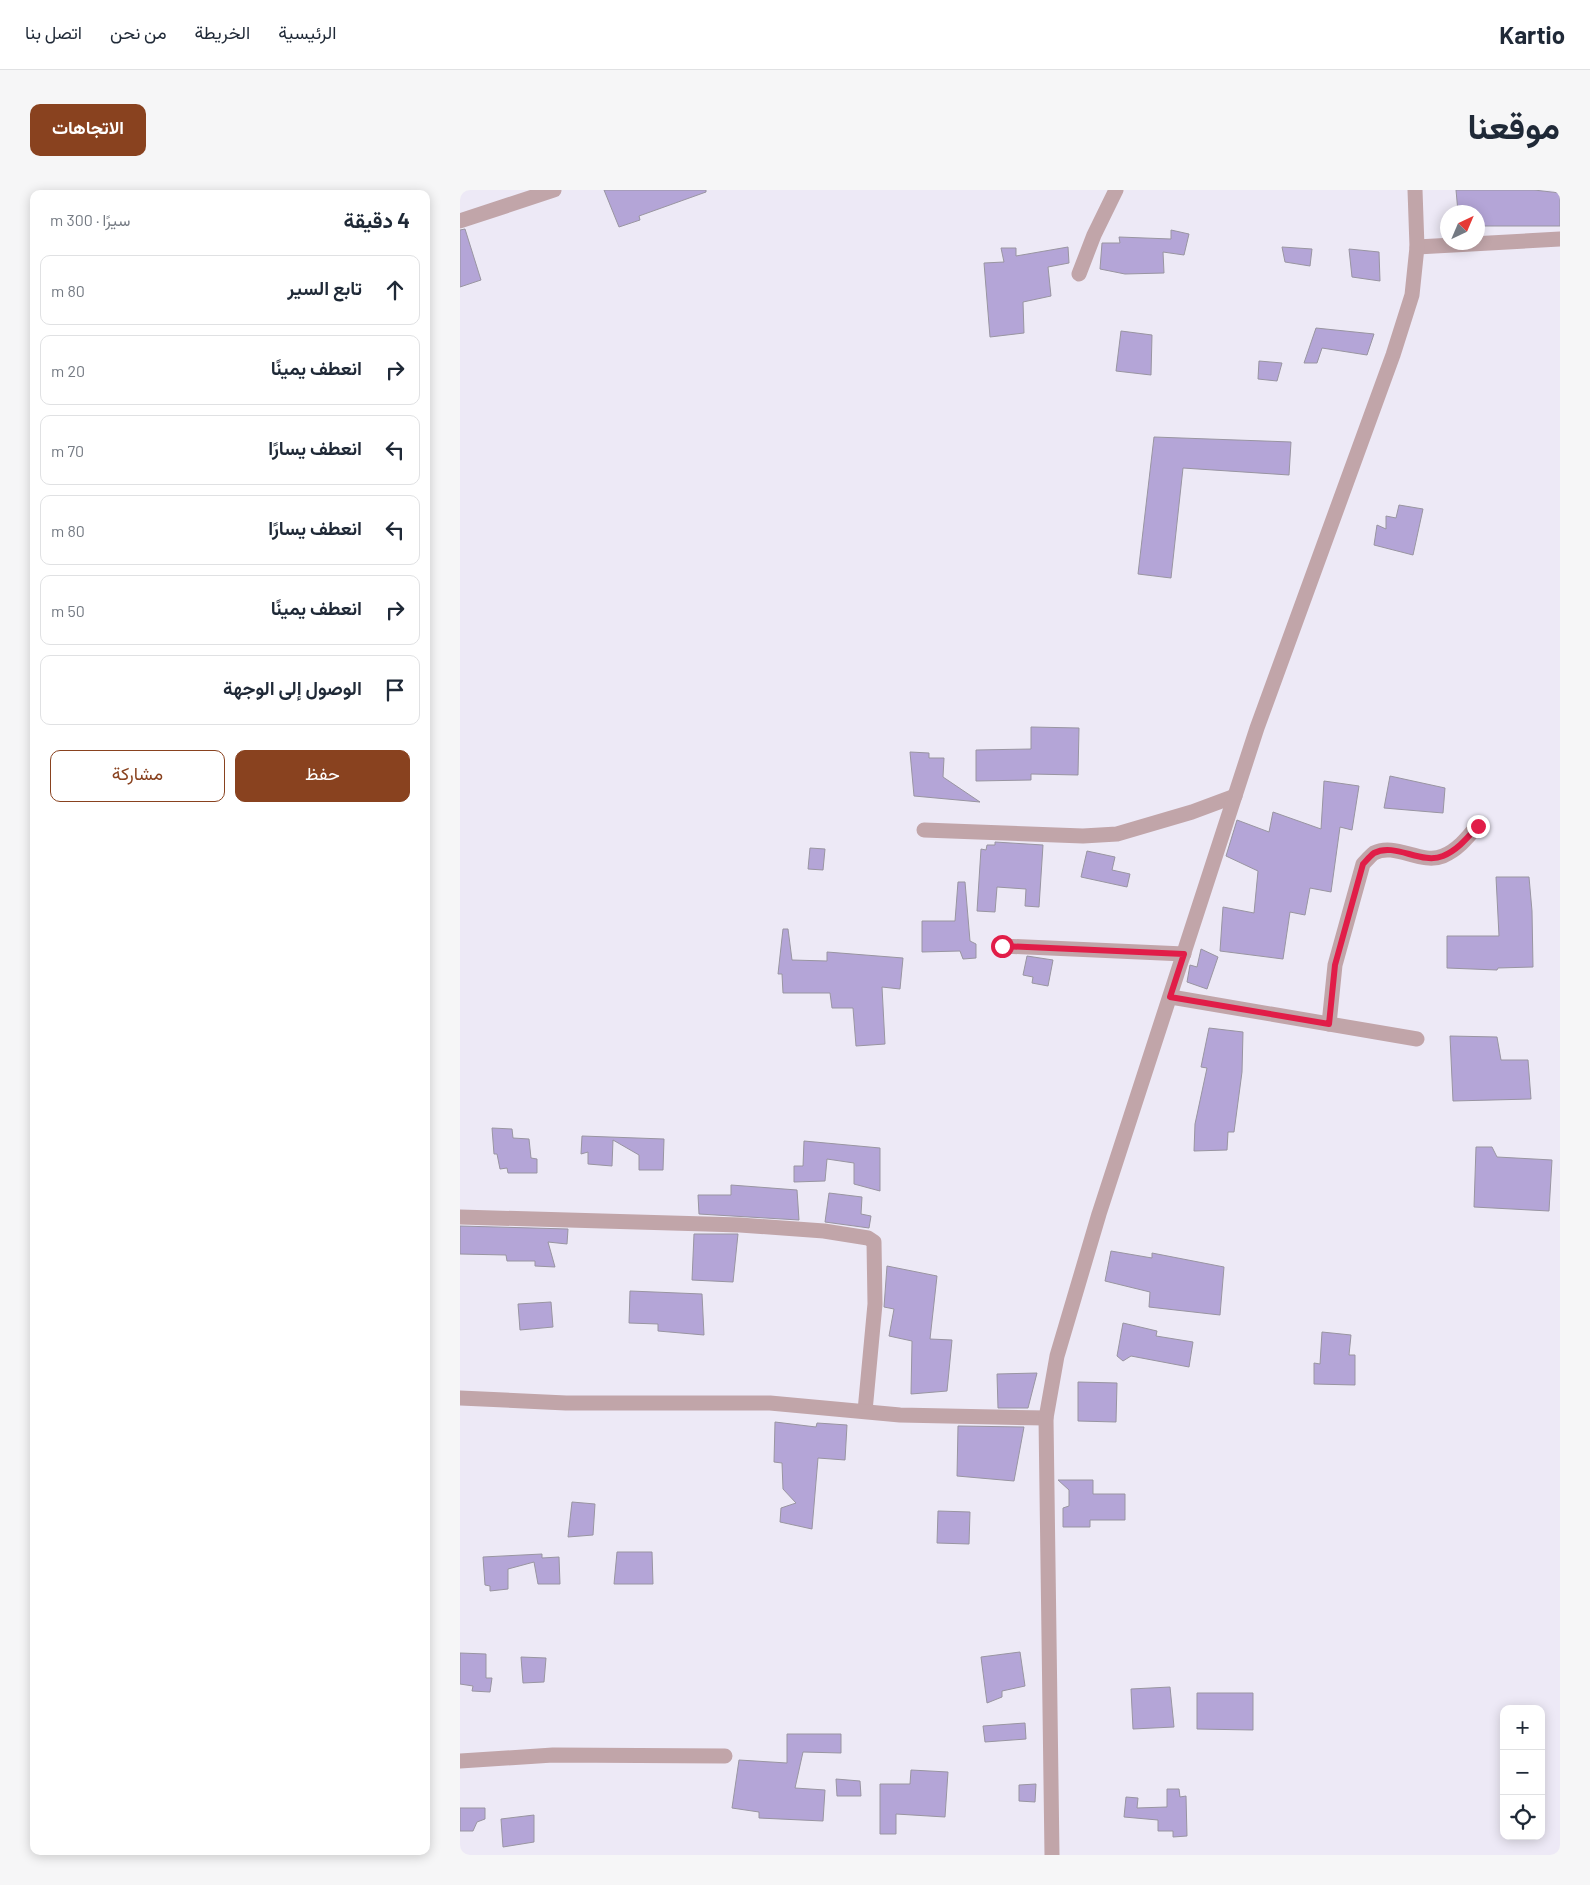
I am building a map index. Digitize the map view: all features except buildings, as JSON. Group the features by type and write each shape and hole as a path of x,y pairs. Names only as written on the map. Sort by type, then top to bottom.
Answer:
{"street":[{"path":"460,222 554,190"},
{"path":"1079,274 1094,235 1116,190"},
{"path":"1052,1855 1046,1418 1057,1356 1099,1214 1257,728 1393,355 1412,295 1417,247 1415,190"},
{"path":"1417,247 1560,238"},
{"path":"924,830 1083,836 1117,834 1192,812 1235,796"},
{"path":"1329,1024 1335,965 1363,864 1375,853 1393,851 1428,859 1442,856 1457,848 1478,826"},
{"path":"1002,946 1184,954"},
{"path":"1170,997 1417,1039"},
{"path":"460,1217 740,1225 824,1230 868,1238 874,1242 874,1304 865,1412"},
{"path":"460,1398 566,1403 770,1403 900,1415 1046,1418"},
{"path":"460,1761 553,1755 725,1756"}],"route":[{"path":"1002,946 1184,954 1170,997 1329,1024 1335,965 1363,864 1375,853 1393,851 1428,859 1442,856 1457,848 1478,826"}]}
